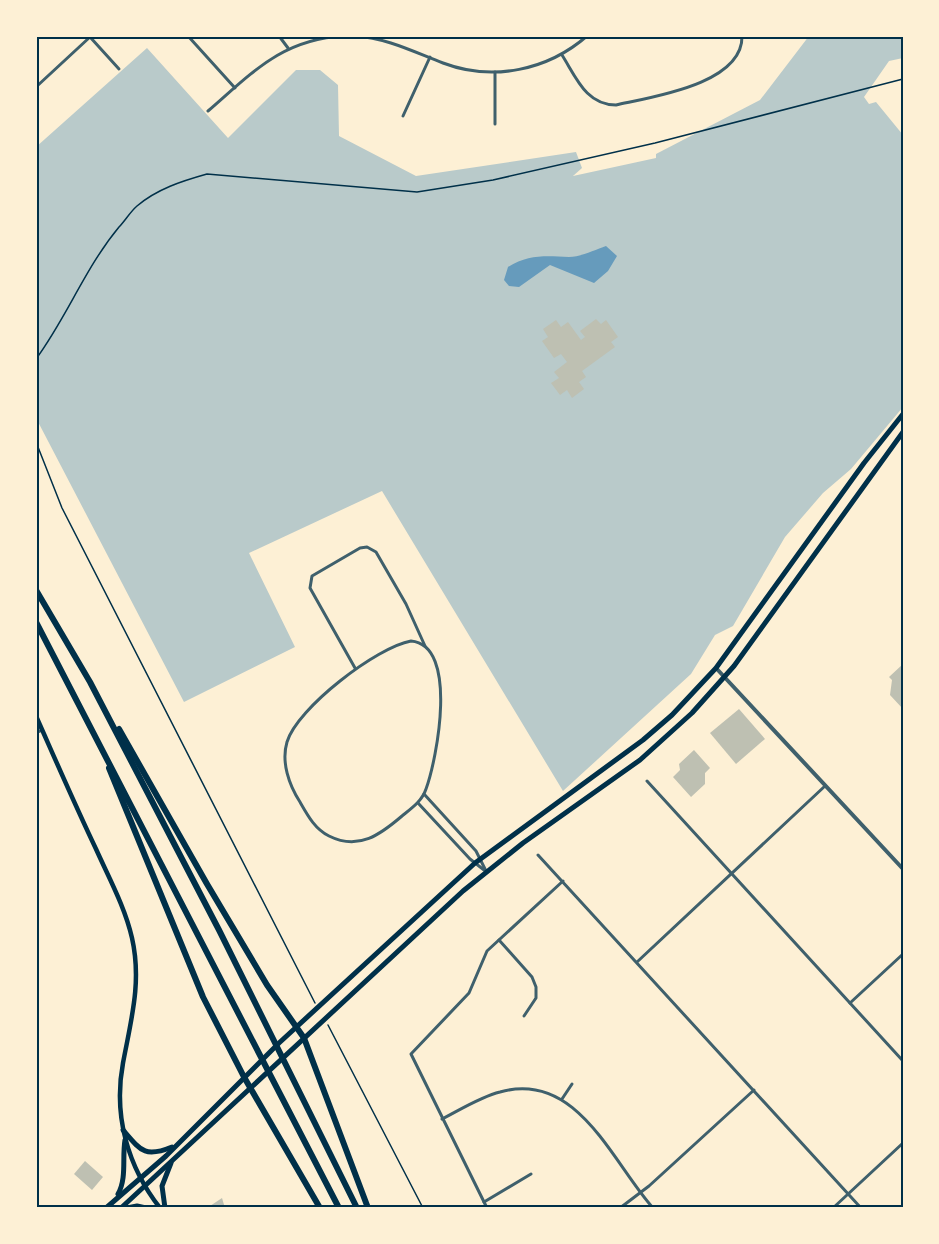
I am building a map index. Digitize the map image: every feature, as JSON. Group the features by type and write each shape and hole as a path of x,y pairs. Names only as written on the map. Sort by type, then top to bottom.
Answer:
{"highway":[{"path":"36,590 147,776 207,885 304,1038 368,1208"},
{"path":"36,622 339,1208"},
{"path":"90,682 219,930 357,1208"},
{"path":"99,742 178,942 244,1077 320,1208"}],"main road":[{"path":"106,1208 177,1145 279,1042 478,861 643,740 672,715 716,668 864,463 903,414"},
{"path":"121,1208 329,1014 486,872 660,744 726,676 903,432"},
{"path":"36,716 110,881 132,937 137,986 134,1016 120,1082 124,1140 123,1179 115,1200"},
{"path":"123,1130 138,1148 146,1153 157,1154 177,1145"},
{"path":"124,1140 134,1167 163,1208"},
{"path":"163,1208 162,1186 171,1162"},
{"path":"127,1208 137,1206 146,1208"}],"street":[{"path":"36,87 89,36 119,69"},
{"path":"188,36 235,88"},
{"path":"279,36 288,48"},
{"path":"208,111 266,61 288,48 344,36"},
{"path":"355,36 394,44 468,70 495,72 526,68 562,54 587,36"},
{"path":"394,44 397,36"},
{"path":"562,54 590,97 603,104 616,105 710,79 734,59 740,49 742,36"},
{"path":"403,116 429,57"},
{"path":"495,72 495,124"},
{"path":"355,668 310,588 312,576 360,548 367,547 376,552 406,604 425,646 436,660 440,707 435,749 423,794 418,803 375,837 346,841 332,837 318,828 294,792 285,763 286,747 291,732 300,719 355,668 404,642 415,641 425,646"},
{"path":"716,668 726,676 903,869"},
{"path":"36,733 42,730"},
{"path":"647,781 903,1061"},
{"path":"637,962 827,785"},
{"path":"423,794 476,851 478,861"},
{"path":"418,803 478,861 486,872"},
{"path":"538,855 861,1208"},
{"path":"487,1208 411,1054 464,1000 473,986 483,957 563,881"},
{"path":"499,940 535,982 536,998 524,1016"},
{"path":"850,1003 903,954"},
{"path":"562,1099 572,1084"},
{"path":"442,1119 490,1095 508,1090 541,1091 562,1099 582,1116 653,1208"},
{"path":"620,1208 640,1193 754,1090"},
{"path":"833,1208 903,1143"},
{"path":"484,1202 531,1174"}],"path":[{"path":"36,359 106,243 137,207 174,183 207,174 217,174 279,178 327,186 417,192 493,180 655,143 903,79"},
{"path":"36,442 62,508 320,1012"},
{"path":"323,1022 423,1208"}],"shaded area":[{"path":"809,36 903,36 903,58 889,61 864,97 869,104 876,102 903,135 903,407 851,469 823,493 785,537 733,626 715,635 691,674 563,791 382,491 249,553 295,647 184,702 36,418 36,147 147,48 228,138 296,70 320,70 338,85 339,136 416,176 576,152 582,168 573,176 656,158 656,154 760,100"}],"water":[{"path":"606,246 617,256 608,271 594,283 550,265 519,287 509,286 504,280 508,267 523,260 538,257 573,257"}],"building":[{"path":"596,319 601,324 606,320 618,337 611,342 615,347 582,371 586,377 579,382 584,389 572,398 567,390 560,395 551,383 559,378 554,372 567,362 561,354 554,358 542,341 548,337 543,329 556,320 561,327 568,322 581,340 585,337 580,331"},
{"path":"903,664 903,709 890,695 892,680 889,677"},
{"path":"739,709 765,739 736,764 710,733"},
{"path":"694,750 710,768 705,773 705,784 691,797 673,777 680,770 679,764"},
{"path":"85,1161 103,1177 92,1190 74,1174"},
{"path":"222,1198 225,1208 207,1208"}]}
